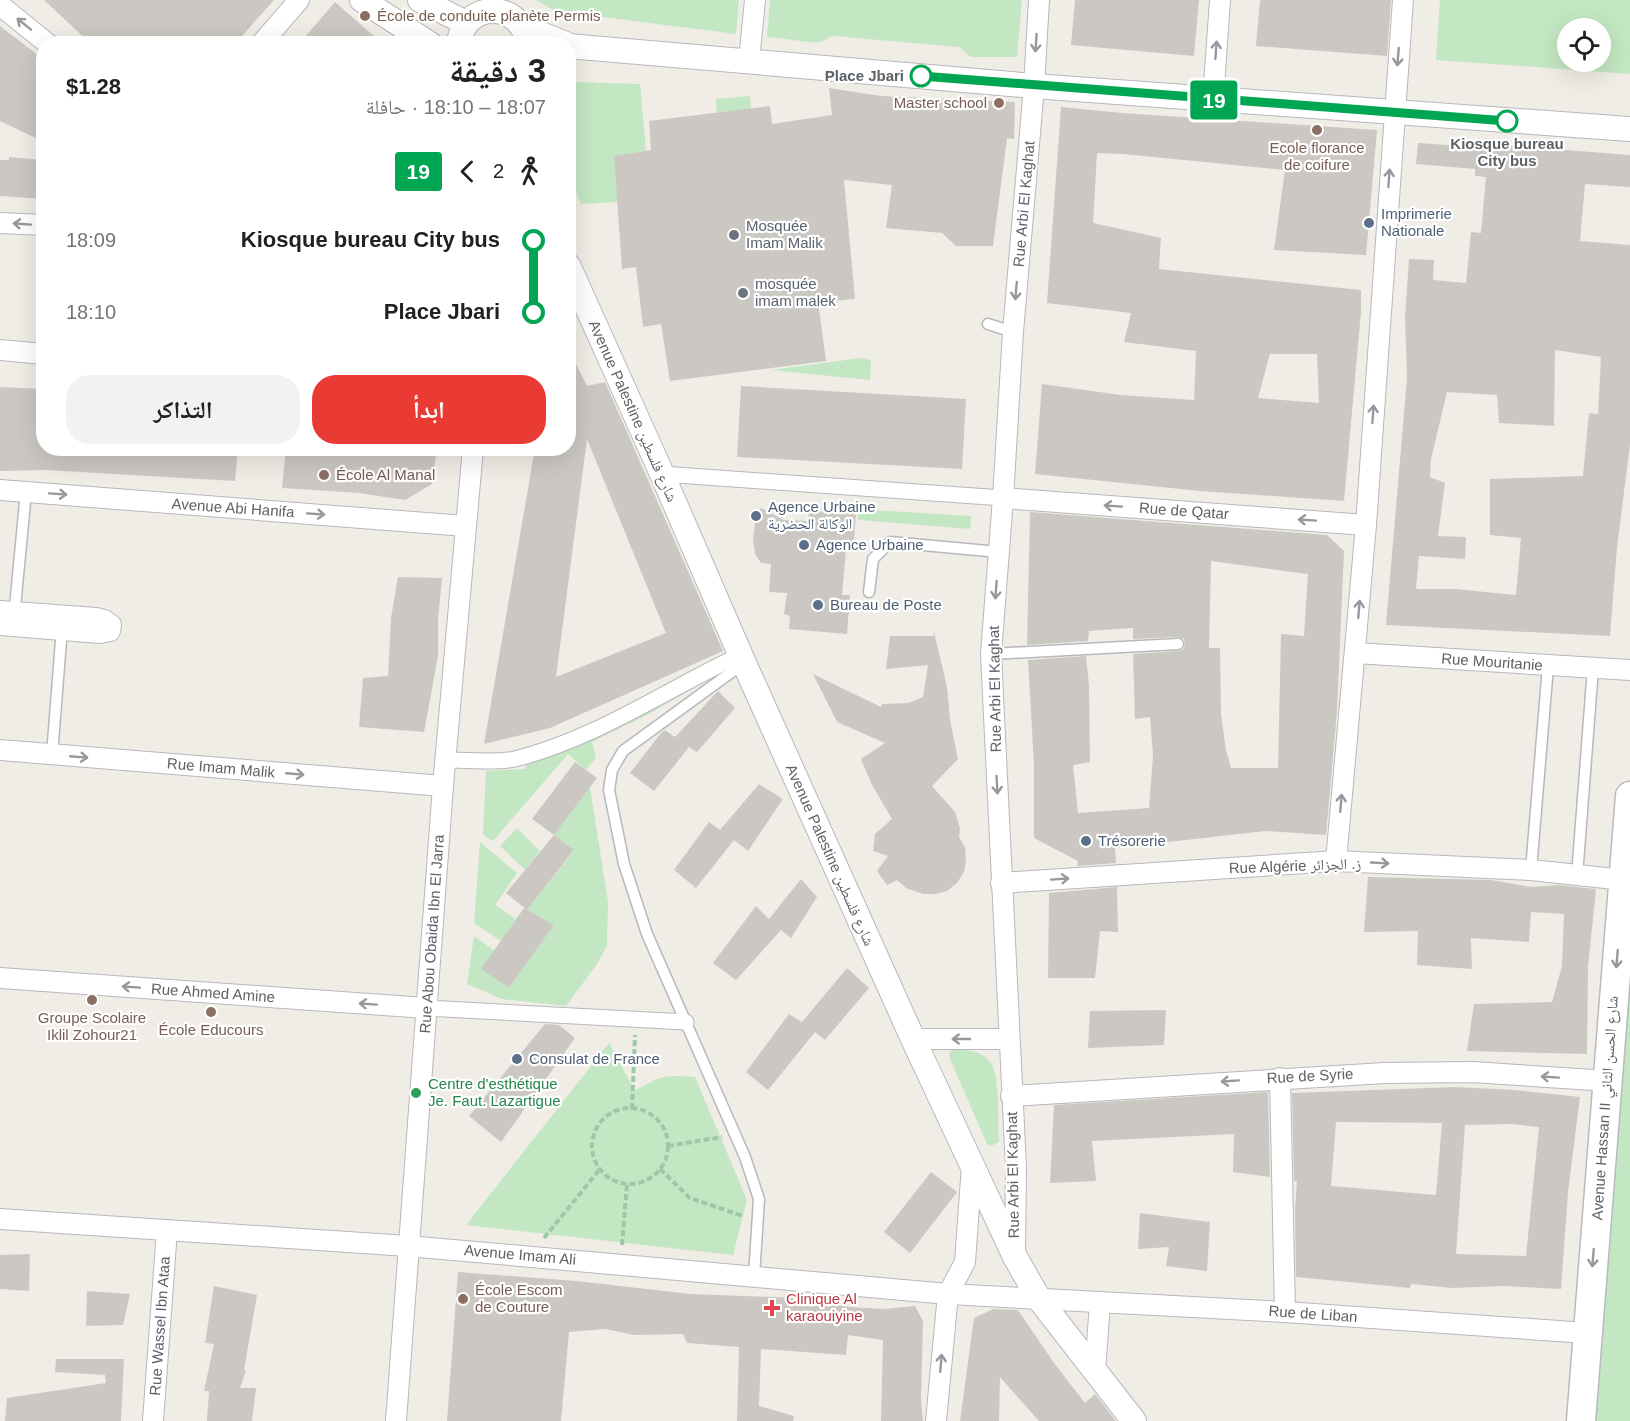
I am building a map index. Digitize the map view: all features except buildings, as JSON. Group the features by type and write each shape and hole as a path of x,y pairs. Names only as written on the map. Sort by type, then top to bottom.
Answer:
{"main road":[{"name":"Avenue Hassan II شارع الحسن الثاني","path":"1581,1421 1630,796"}],"street":[{"path":"268,36 299,0"},
{"path":"362,0 417,36"},
{"path":"420,0 471,20 486,11 497,10 549,36"},
{"path":"749,61 755,0"},
{"name":"Rue Arbi El Kaghat","path":"1015,1257 1016,1167 991,654 1039,0"},
{"path":"1213,99 1220,0"},
{"path":"1336,861 1366,525 1403,0"},
{"path":"0,4 38,36"},
{"path":"576,46 1034,86 1630,129"},
{"path":"0,222 36,224"},
{"name":"Avenue Palestine شارع فلسطين","path":"576,283 742,659 1015,1257 1039,1299 1134,1421"},
{"path":"0,350 36,353"},
{"name":"Rue Abou Obaida Ibn El Jarra","path":"396,1421 443,786 472,456"},
{"path":"662,474 1003,498"},
{"name":"Avenue Abi Hanifa","path":"0,490 465,526"},
{"name":"Rue de Qatar","path":"1003,498 1366,525"},
{"path":"7,618 62,622"},
{"name":"Rue Mouritanie","path":"1355,653 1630,670"},
{"path":"446,760 513,760 554,747 742,659"},
{"name":"Rue Imam Malik","path":"0,750 443,786"},
{"name":"Rue Algérie ز. الجزائر","path":"1002,883 1336,861 1531,870 1624,880"},
{"name":"Rue Ahmed Amine","path":"0,978 426,1008"},
{"path":"426,1008 686,1022"},
{"path":"914,1040 1009,1039"},
{"name":"Rue de Syrie","path":"1011,1096 1385,1072 1472,1072 1609,1081"},
{"path":"1280,1078 1285,1312"},
{"path":"936,1421 948,1294 965,1262 972,1164"},
{"name":"Avenue Imam Ali","path":"0,1220 408,1246 948,1294 1039,1299"},
{"name":"Rue Wassel Ibn Ataa","path":"153,1421 167,1230"},
{"name":"Rue de Liban","path":"1039,1299 1285,1312 1587,1334"},
{"path":"1095,1371 1100,1303"}],"lane":[{"path":"988,324 1013,332"},
{"path":"7,618 26,492"},
{"path":"869,592 873,559 890,542 999,552"},
{"path":"52,754 62,622"},
{"path":"991,654 1178,644"},
{"path":"742,659 623,751 612,770 609,790 624,864 647,934 735,1135 759,1199 754,1276"},
{"path":"1531,870 1548,666"},
{"path":"1577,876 1593,668"}],"path":[{"path":"632,1108 636,1019"},
{"path":"632,1108 650,1114 660,1122 666,1133 668,1146 666,1158 660,1169 640,1183 627,1184 605,1175 592,1154 592,1141 603,1119 613,1112 632,1108"},
{"path":"668,1146 735,1135"},
{"path":"529,1256 600,1169"},
{"path":"660,1169 690,1198 758,1221"},
{"path":"621,1264 627,1184"}],"green space":[{"path":"536,0 739,0 736,34 555,11"},
{"name":"Place Jbari","path":"770,0 1022,0 1017,57 971,57 959,47 833,36 818,43 767,37"},
{"path":"1440,0 1630,0 1630,74 1602,72 1611,72 1611,18 1557,18 1557,69 1436,60"},
{"path":"576,82 640,84 646,151 614,157 618,202 581,204 576,192"},
{"path":"750,96 751,115 717,117 716,99"},
{"path":"861,358 871,360 870,380 771,370"},
{"path":"856,509 971,516 970,529 859,520"},
{"path":"726,669 649,714 592,742 596,758 586,770 568,754 493,841 483,835 486,771 525,769 531,754"},
{"path":"590,787 608,902 607,946 597,964 566,1006 502,999 467,984 474,936 495,951 482,969 509,988 554,925 527,910 574,851 554,835"},
{"path":"1630,797 1630,1421 1592,1421"},
{"path":"517,828 540,851 525,870 500,846"},
{"path":"480,842 517,873 495,905 516,919 501,941 474,923"},
{"path":"609,1043 635,1091 663,1077 695,1077 747,1200 733,1255 466,1225"},
{"path":"952,1049 983,1055 994,1070 999,1142 991,1146 987,1144 950,1059 949,1054"}],"bus line":[{"name":"19","path":"921,76 1507,121"}],"place":[{"name":"École de conduite planète Permis","path":"365,16"},
{"name":"Place Jbari","path":"921,76"},
{"name":"Master school","path":"999,103"},
{"name":"Kiosque bureau City bus","path":"1507,121"},
{"name":"Ecole florance de coifure","path":"1317,130"},
{"name":"Imprimerie Nationale","path":"1369,223"},
{"name":"Mosquée Imam Malik","path":"734,235"},
{"name":"mosquée imam malek","path":"743,293"},
{"name":"École Al Manal","path":"324,475"},
{"name":"Agence Urbaine الوكالة الحضرية","path":"756,516"},
{"name":"Agence Urbaine","path":"804,545"},
{"name":"Bureau de Poste","path":"818,605"},
{"name":"Trésorerie","path":"1086,841"},
{"name":"Groupe Scolaire Iklil Zohour21","path":"92,1000"},
{"name":"École Educours","path":"211,1012"},
{"name":"Consulat de France","path":"517,1059"},
{"name":"Centre d'esthétique Je. Faut. Lazartigue","path":"416,1093"},
{"name":"École Escom de Couture","path":"463,1299"},
{"name":"Clinique Al karaouiyine","path":"772,1308"}]}
